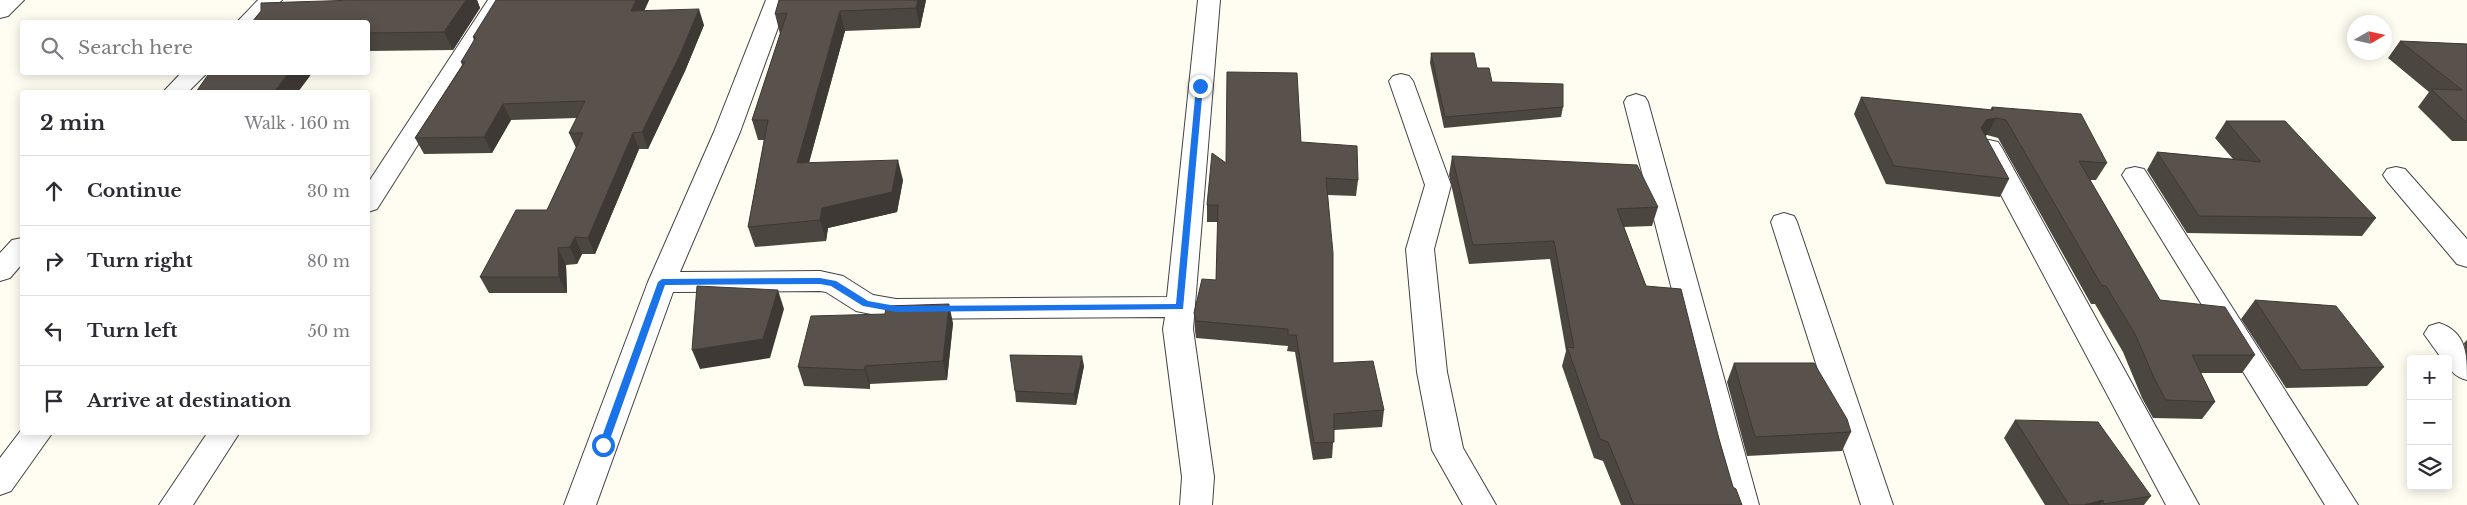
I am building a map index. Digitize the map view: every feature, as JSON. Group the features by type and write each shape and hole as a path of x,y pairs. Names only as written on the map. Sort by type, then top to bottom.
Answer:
{"street":[{"path":"0,11 13,0"},
{"path":"250,20 271,0"},
{"path":"370,200 499,0"},
{"path":"580,505 662,282 727,132 777,0"},
{"path":"1196,505 1198,477 1178,329 1210,0"},
{"path":"177,90 193,75"},
{"path":"1401,82 1438,185 1420,249 1432,372 1448,450 1480,505"},
{"path":"1636,102 1743,505"},
{"path":"1987,145 2183,505"},
{"path":"2135,175 2342,505"},
{"path":"2396,175 2467,257"},
{"path":"1784,222 1877,505"},
{"path":"0,271 20,249"},
{"path":"662,282 820,281 833,283 866,304 896,309 1180,307"},
{"path":"2439,334 2467,369"},
{"path":"0,482 36,435"},
{"path":"175,505 223,435"}],"building":[{"path":"356,0 466,0 444,32 370,33 370,20 254,20 261,11 261,3"},
{"path":"496,0 636,0 631,11 699,9 680,55 642,132 633,133 588,238 575,237 570,247 558,248 559,277 480,277 516,210 547,210 583,133 569,133 585,101 503,104 484,137 415,138 465,62 461,62 476,37 473,37"},
{"path":"779,0 918,0 916,8 840,11 797,163 898,160 892,192 822,208 820,220 748,227 768,120 752,120 787,13 775,14"},
{"path":"2400,41 2467,44 2467,123 2431,89 2462,90"},
{"path":"1431,53 1474,53 1477,68 1489,68 1492,82 1563,84 1563,107 1445,117"},
{"path":"1227,72 1297,73 1301,142 1357,146 1358,180 1326,178 1333,253 1333,363 1373,361 1384,410 1334,414 1334,442 1314,443 1296,335 1288,335 1288,329 1196,321 1194,313 1202,279 1216,280 1218,205 1207,205 1212,153 1226,163"},
{"path":"208,75 287,75 276,90 197,90"},
{"path":"1861,97 1993,110 1992,107 2081,114 2107,163 2079,161 2160,300 2225,307 2255,355 2192,355 2215,402 2166,400 2135,334 2106,286 2102,286 2006,120 1996,118 1986,120 1981,128 2009,179 1894,166"},
{"path":"2226,121 2285,121 2376,218 2199,216 2157,152 2261,162"},
{"path":"1452,156 1637,165 1658,207 1617,209 1646,286 1681,289 1719,439 1733,487 1736,489 1742,505 1634,505 1608,442 1600,439 1567,347 1574,348 1554,241 1473,245"},
{"path":"697,286 778,290 763,339 692,350"},
{"path":"2255,300 2336,306 2384,367 2301,370"},
{"path":"949,304 943,361 865,366 865,370 798,367 811,316 885,314 886,306"},
{"path":"1010,355 1082,356 1074,394 1015,391"},
{"path":"1734,363 1814,363 1847,419 1851,432 1755,437"},
{"path":"2015,420 2098,422 2151,496 2104,504 2103,500 2084,505 2069,505"}],"route":[{"path":"603,445 662,282 820,281 833,283 866,304 878,308 896,309 1180,307 1200,86"}]}
